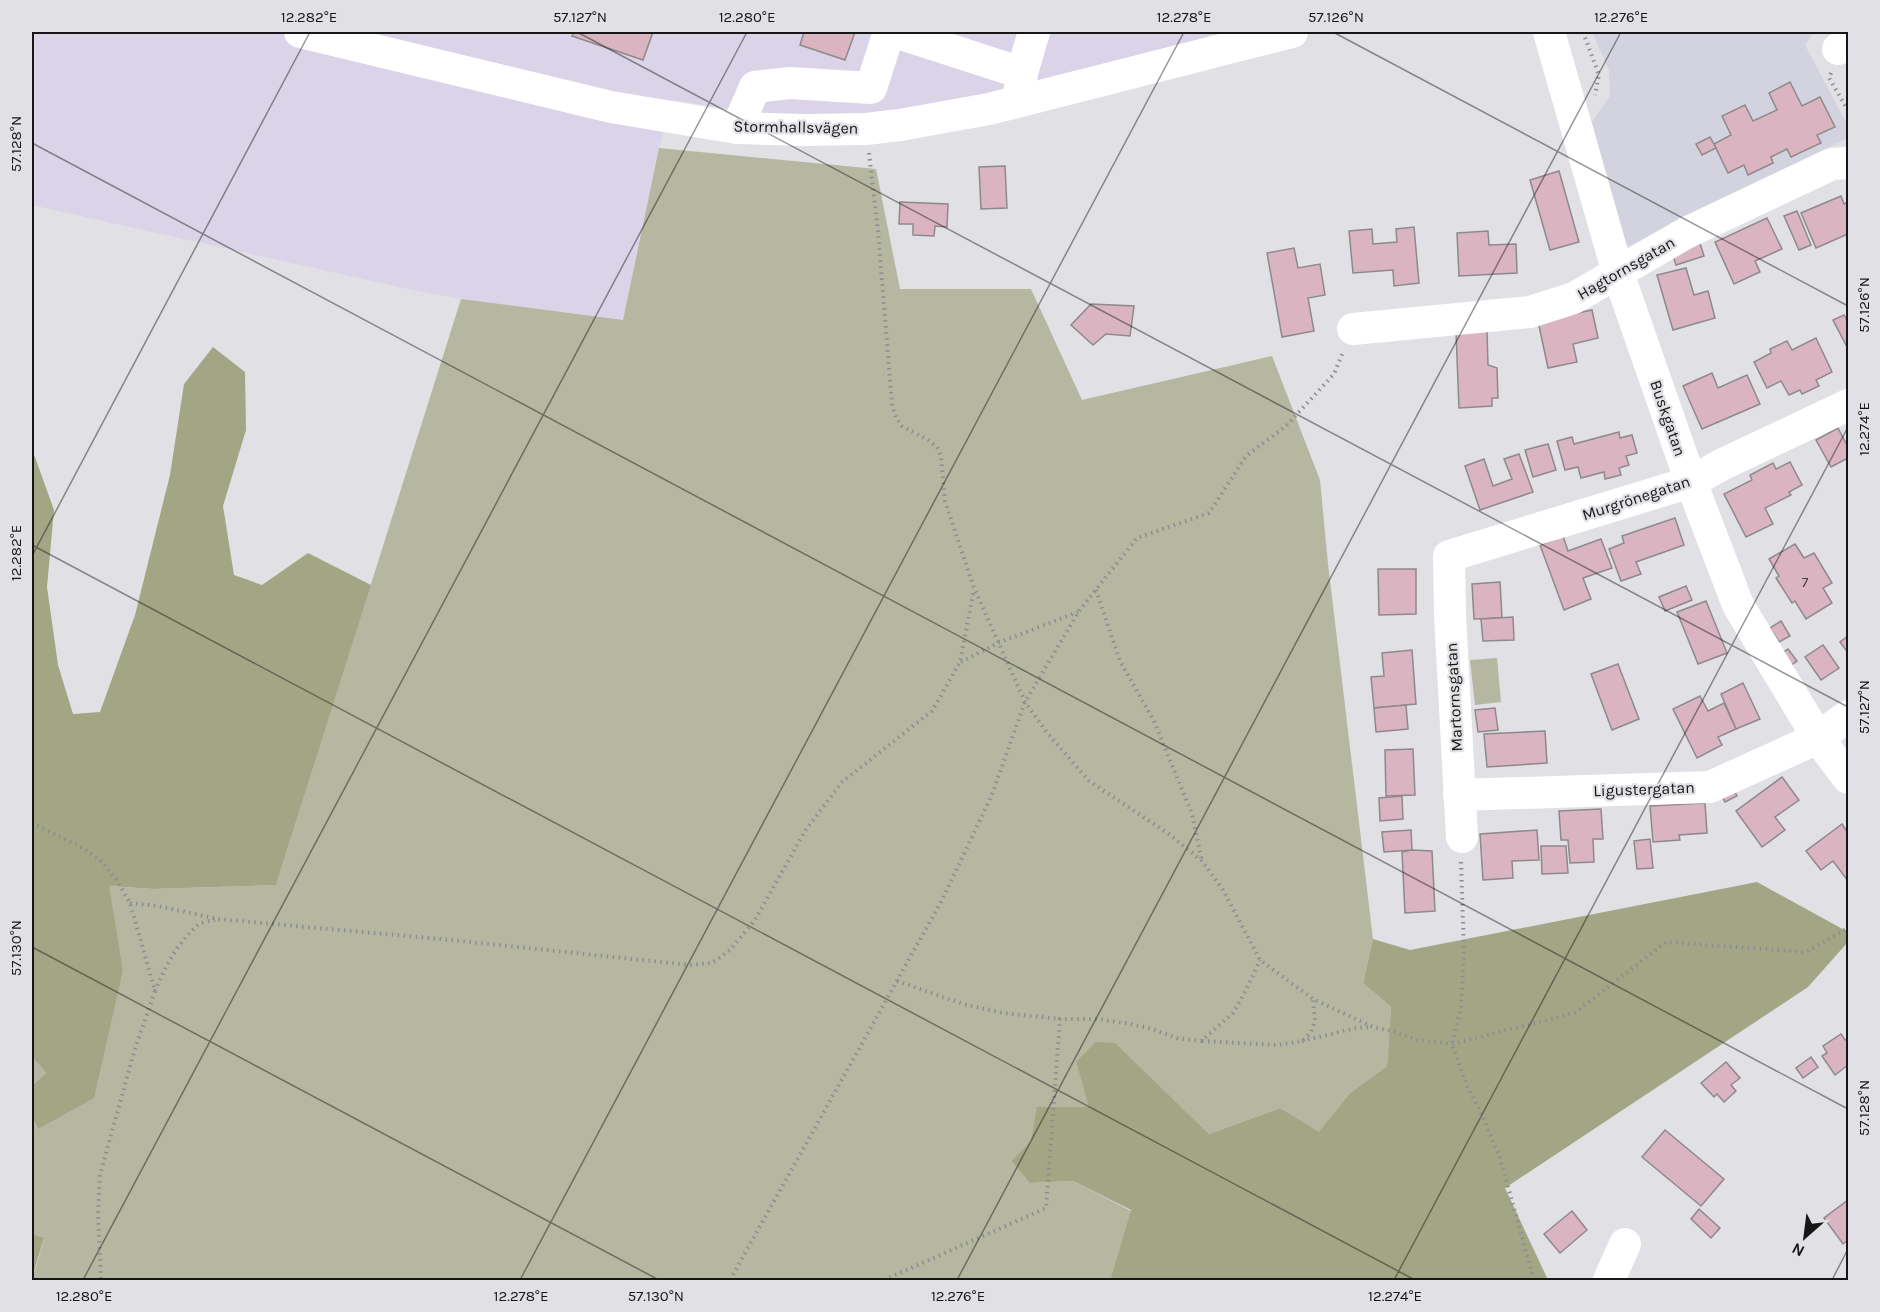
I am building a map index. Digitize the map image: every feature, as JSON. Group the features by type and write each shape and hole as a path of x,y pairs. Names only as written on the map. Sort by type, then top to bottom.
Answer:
{"street":[{"name":"Stormhallsvägen","path":"300,32 373,39 611,107 737,128 805,130 866,129 948,117 1020,87 1292,32"},
{"path":"737,128 755,87 790,83 871,88 890,32"},
{"path":"895,32 1020,87 1034,32"},
{"name":"Buskgatan","path":"1549,32 1618,273 1691,482 1738,605 1818,738 1848,778"},
{"name":"Hagtornsgatan","path":"1353,329 1530,312 1574,298 1686,233 1833,164 1848,163"},
{"name":"Murgrönegatan","path":"1449,556 1691,482 1721,465 1848,405"},
{"name":"Martornsgatan","path":"1449,556 1462,837"},
{"name":"Ligustergatan","path":"1459,795 1710,787 1818,738 1848,716"},
{"path":"1609,1281 1625,1244"}],"path":[{"path":"1843,47 1830,78 1848,110"},
{"path":"866,129 878,231 892,404 896,418 902,426 937,447 941,456 945,501 974,588 1025,702 1048,734 1089,781 1169,834 1202,861 1223,890 1260,960 1314,999 1373,1027 1418,1040 1452,1044 1575,1013 1666,942 1806,952 1848,928"},
{"path":"730,1281 942,900 991,796 1008,755 1025,702 1079,611 1137,538 1209,513 1246,456 1286,426 1334,374 1353,329"},
{"path":"130,903 158,906 218,919 690,965 712,963 730,950 755,920 805,831 842,782 932,711 960,662 974,588"},
{"path":"1096,590 1120,661 1154,721 1192,814 1202,861"},
{"path":"960,662 998,643 1079,611"},
{"path":"32,823 83,848 100,860 116,879 130,903 155,991"},
{"path":"1462,837 1464,952 1461,1007 1452,1044 1467,1086 1500,1158 1534,1281"},
{"path":"101,1281 98,1214 100,1175 134,1052 168,961 198,924 218,919"},
{"path":"1201,1041 1233,1013 1260,960"},
{"path":"897,981 963,1004 1003,1013 1060,1019 1097,1019 1131,1024 1177,1038 1201,1041 1277,1045 1356,1028 1373,1027"},
{"path":"1302,1041 1311,1032 1315,1021 1314,999"},
{"path":"884,1281 1046,1208 1060,1019"}],"shaded area":[{"path":"32,32 1228,32 963,100 880,113 813,116 763,114 673,100 659,148 623,320 461,299 408,289 32,205"},
{"path":"1592,32 1814,32 1805,45 1848,126 1848,138 1732,193 1625,248 1592,121 1610,96 1609,70"}],"green space":[{"path":"659,148 876,169 900,289 1031,289 1082,400 1272,356 1320,480 1373,939 1363,983 1391,1007 1387,1066 1350,1093 1319,1133 1280,1108 1209,1134 1115,1044 1076,1062 1090,1108 1030,1183 1073,1181 1131,1211 1110,1280 32,1280 44,1239 32,1234 32,1117 37,1128 123,970 108,886 153,889 276,885 461,299 623,320"},
{"path":"213,347 245,372 246,430 223,506 234,575 262,585 308,553 371,585 276,885 153,889 109,886 123,970 94,1098 38,1129 32,1117 32,1086 46,1073 32,1057 32,449 54,510 47,587 58,665 73,714 100,712 135,615 170,475 184,384"},
{"path":"1497,658 1501,702 1475,705 1470,660"},
{"path":"1757,882 1848,932 1848,942 1808,987 1505,1188 1548,1280 1110,1280 1131,1210 1073,1181 1030,1183 1012,1161 1031,1141 1037,1107 1089,1107 1076,1062 1096,1042 1115,1043 1209,1134 1280,1108 1319,1132 1350,1093 1387,1066 1391,1007 1363,983 1373,939 1410,950"},
{"path":"32,1057 46,1073 32,1086"},
{"path":"32,1234 44,1238 32,1278"}],"building":[{"path":"574,32 653,32 643,60 572,36"},
{"path":"804,32 855,32 845,60 800,45"},
{"path":"1790,82 1802,106 1820,97 1835,127 1817,135 1821,143 1791,157 1787,149 1771,157 1773,163 1748,175 1744,165 1728,173 1714,144 1731,135 1722,116 1745,105 1753,121 1777,110 1769,93"},
{"path":"1710,137 1716,148 1702,155 1696,144"},
{"path":"1005,166 1007,208 981,209 979,167"},
{"path":"1559,171 1579,242 1550,250 1530,180"},
{"path":"1841,196 1844,204 1848,202 1848,234 1816,248 1801,213"},
{"path":"900,202 948,204 947,227 935,226 934,236 913,235 913,224 899,224"},
{"path":"1797,211 1811,245 1799,250 1784,216"},
{"path":"1767,218 1782,249 1755,261 1760,272 1734,284 1715,242"},
{"path":"1414,227 1419,283 1394,286 1393,270 1353,273 1349,231 1372,229 1373,244 1397,242 1396,229"},
{"path":"1488,231 1489,245 1516,244 1517,273 1459,276 1457,233"},
{"path":"1699,240 1704,256 1676,265 1671,250"},
{"path":"1294,248 1298,268 1320,264 1325,295 1308,298 1314,331 1282,337 1267,253"},
{"path":"1686,268 1694,295 1708,291 1715,318 1673,330 1657,275"},
{"path":"1091,304 1134,306 1130,336 1106,334 1093,345 1071,325"},
{"path":"1592,310 1598,338 1573,344 1577,362 1548,368 1538,321"},
{"path":"1844,315 1848,322 1847,347 1833,320"},
{"path":"1487,331 1488,365 1497,368 1498,398 1492,398 1492,406 1459,408 1456,332"},
{"path":"1816,338 1832,372 1816,380 1819,386 1802,394 1800,390 1789,395 1781,381 1767,388 1754,362 1771,353 1770,349 1787,341 1792,350"},
{"path":"1712,373 1718,388 1747,375 1760,404 1702,429 1683,386"},
{"path":"1838,428 1848,447 1848,458 1831,467 1816,440"},
{"path":"1619,432 1620,438 1632,435 1637,453 1626,456 1629,465 1619,468 1621,475 1605,479 1604,472 1581,478 1578,467 1565,470 1557,441 1572,437 1574,444"},
{"path":"1548,444 1556,470 1533,477 1525,450"},
{"path":"1519,454 1533,492 1480,510 1465,466 1484,459 1493,486 1512,479 1504,459"},
{"path":"1790,462 1802,485 1789,492 1791,495 1765,508 1773,524 1746,537 1724,494 1752,480 1750,475 1773,463 1776,469"},
{"path":"1675,518 1684,545 1636,562 1641,574 1621,581 1609,549 1624,543 1622,536"},
{"path":"1563,536 1568,551 1601,539 1612,568 1583,578 1591,599 1564,610 1540,545"},
{"path":"1795,544 1804,558 1814,553 1832,583 1823,588 1832,603 1806,619 1795,601 1792,603 1776,578 1779,576 1769,559"},
{"path":"1378,569 1416,569 1416,614 1379,615"},
{"path":"1500,582 1502,618 1474,619 1472,584"},
{"path":"1686,586 1692,600 1665,611 1659,597"},
{"path":"1706,601 1727,653 1698,664 1677,612"},
{"path":"1513,617 1514,640 1483,641 1481,619"},
{"path":"1781,621 1790,636 1779,642 1770,628"},
{"path":"1848,636 1848,653 1840,642"},
{"path":"1823,645 1839,668 1821,680 1805,657"},
{"path":"1788,649 1797,661 1786,669 1778,656"},
{"path":"1412,650 1416,704 1374,708 1371,677 1384,676 1382,653"},
{"path":"1618,664 1639,719 1612,730 1591,674"},
{"path":"1743,683 1760,719 1736,729 1721,694"},
{"path":"1700,696 1708,711 1724,703 1736,729 1718,737 1722,745 1697,758 1673,709"},
{"path":"1406,705 1408,729 1376,732 1374,708"},
{"path":"1495,708 1498,730 1478,732 1475,710"},
{"path":"1545,731 1547,763 1487,767 1484,734"},
{"path":"1413,749 1415,795 1386,796 1385,750"},
{"path":"1782,777 1799,800 1775,817 1785,830 1762,847 1736,811"},
{"path":"1732,786 1737,796 1725,802 1720,792"},
{"path":"1402,796 1403,819 1380,821 1379,798"},
{"path":"1705,803 1707,833 1679,835 1680,840 1653,842 1650,806"},
{"path":"1601,809 1603,839 1593,839 1594,862 1570,863 1568,840 1561,840 1559,811"},
{"path":"1842,824 1848,833 1848,881 1833,861 1821,870 1806,851"},
{"path":"1411,830 1412,850 1384,852 1382,832"},
{"path":"1537,830 1539,860 1512,861 1513,878 1483,880 1480,834"},
{"path":"1650,839 1653,868 1637,869 1634,841"},
{"path":"1541,846 1566,846 1568,873 1542,874"},
{"path":"1432,851 1435,911 1405,913 1402,852"},
{"path":"1841,1034 1845,1040 1848,1038 1848,1065 1835,1075 1822,1056 1827,1053 1823,1046"},
{"path":"1811,1057 1818,1067 1803,1078 1796,1068"},
{"path":"1726,1062 1740,1078 1731,1085 1736,1091 1724,1102 1717,1094 1714,1097 1701,1083"},
{"path":"1665,1130 1724,1179 1701,1206 1642,1157"},
{"path":"1848,1200 1848,1240 1843,1244 1824,1218"},
{"path":"1699,1209 1720,1228 1711,1238 1691,1219"},
{"path":"1572,1211 1587,1230 1560,1253 1544,1234"}]}
